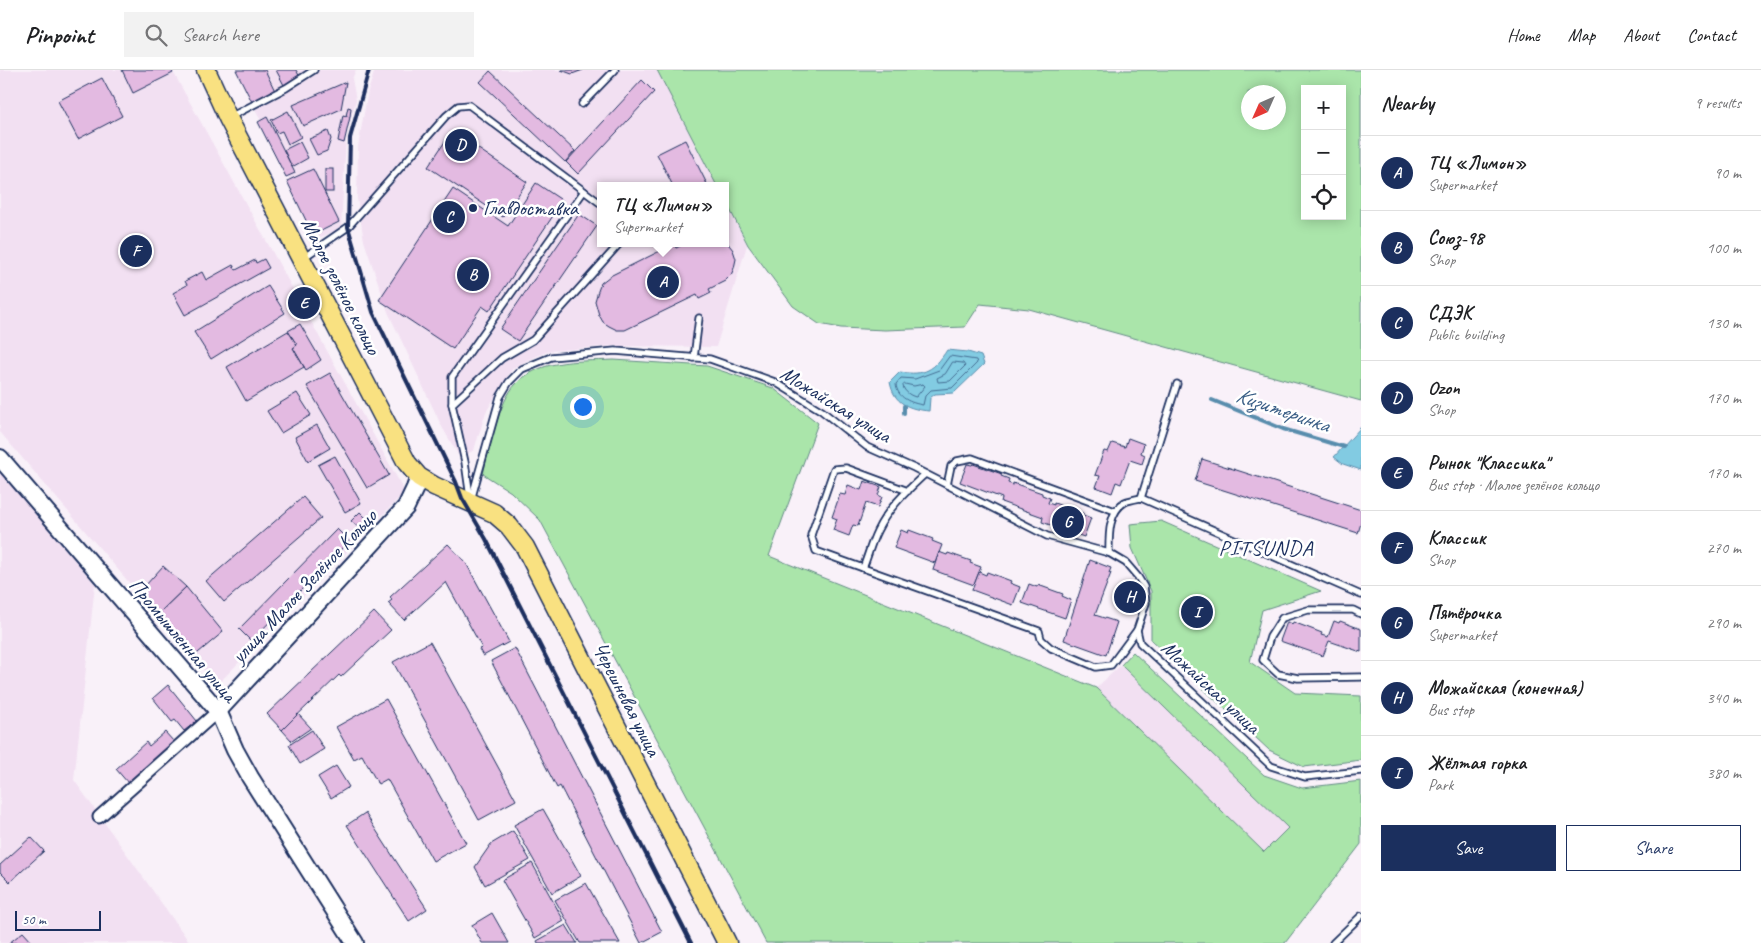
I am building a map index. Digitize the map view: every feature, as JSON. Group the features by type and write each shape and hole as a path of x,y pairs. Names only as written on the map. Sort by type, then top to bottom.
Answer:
{"main road":[{"name":"Малое зелёное кольцо","path":"206,70 228,118 407,464 419,477 466,500"},
{"name":"Черешневая улица","path":"466,500 494,513 509,526 524,547 727,943"}],"street":[{"name":"Промышленная улица","path":"0,458 218,711 235,750 250,776 355,943"},
{"name":"улица Малое Зелёное Кольцо","path":"99,817 218,711 406,507 419,477"}],"lane":[{"path":"228,118 286,88 314,70"},
{"path":"582,104 615,70"},
{"path":"301,259 348,227 439,124 458,106 468,105 597,201"},
{"path":"466,500 465,462 452,404 452,377 584,191"},
{"path":"452,404 502,358 533,340 616,247"},
{"path":"694,358 699,318"},
{"name":"Можайская улица","path":"466,500 500,397 509,382 522,369 551,357 615,351 710,359 775,382 822,411 867,447 925,474 1047,536 1109,553 1126,564 1144,587 1146,603 1137,630 1140,643 1272,766 1305,778 1361,771"},
{"path":"1141,498 1177,384"},
{"path":"947,485 951,466 957,461 972,458 1115,510"},
{"path":"908,491 846,468 834,469 810,535 816,551 1039,631 1041,639 1051,648 1096,667 1111,665 1137,630"},
{"path":"863,568 877,530 895,503 925,474"},
{"path":"1109,553 1108,534 1115,510 1126,502 1141,498 1361,595"},
{"path":"1361,614 1353,610 1308,610 1282,618 1270,637 1263,660 1278,674 1298,678 1361,677"},
{"path":"1333,943 1361,916"}],"shaded area":[{"path":"0,70 172,70 405,492 217,685 0,432"},
{"path":"236,70 356,70 352,79 356,100 346,136 341,228 319,238 288,176 286,177 278,161 280,160"},
{"path":"375,70 657,70 675,98 716,182 597,182 597,247 729,247 729,207 747,245 716,347 614,346 549,351 528,360 513,368 486,412 474,450 460,458 442,427 388,312 364,241 357,198 358,146 368,91"},
{"path":"0,472 95,584 74,780 190,943 0,943"},
{"path":"1121,665 1288,828 1264,853 1096,688"}],"green space":[{"path":"657,70 1361,70 1361,401 1029,309 980,304 965,327 885,330 841,328 819,324 793,306 748,245 729,208 729,182 715,182"},
{"path":"614,360 707,366 773,388 818,423 769,556 1096,688 1264,852 1288,828 1121,665 1133,652 1264,775 1302,788 1361,781 1361,844 1285,943 766,943 540,520 511,492 483,474 500,413 510,392 520,380 534,371 551,365 578,361"},
{"path":"1161,521 1321,591 1262,610 1250,662 1295,693 1361,696 1361,760 1304,767 1269,750 1151,640 1151,591 1132,548 1130,524"}],"water":[{"path":"947,350 968,352 981,356 984,364 954,393 935,394 930,398 929,411 909,407 895,396 890,382 900,372 916,373 928,370 938,362"},
{"path":"1361,427 1361,470 1343,464 1334,457"}],"building":[{"path":"122,70 171,70 173,73 133,93"},
{"path":"236,70 265,70 276,93 263,100 265,103 255,108"},
{"path":"276,70 296,70 301,79 285,87"},
{"path":"561,70 583,70 572,74"},
{"path":"490,71 575,151 565,162 480,82"},
{"path":"102,78 122,116 78,139 58,101"},
{"path":"642,80 654,92 578,174 566,162"},
{"path":"346,82 341,109 303,126 293,105"},
{"path":"348,107 351,108 350,117 346,116"},
{"path":"288,111 301,137 288,144 282,131 277,133 271,120"},
{"path":"343,115 350,117 344,143 338,141"},
{"path":"267,117 295,173 286,177 258,122"},
{"path":"328,131 331,139 327,151 317,155 309,139"},
{"path":"452,131 527,182 503,217 428,167"},
{"path":"685,140 706,182 671,182 657,154"},
{"path":"300,142 308,158 292,167 284,150"},
{"path":"313,169 339,222 313,235 287,181"},
{"path":"325,169 333,169 333,192 325,192"},
{"path":"536,183 563,201 489,311 482,306 453,349 379,300 453,189 508,226"},
{"path":"579,214 597,226 518,341 500,329"},
{"path":"729,245 736,259 734,268 731,275 725,281 709,289 711,293 699,299 697,295 625,330 617,330 603,322 595,301 601,283 610,276 668,247 729,247"},
{"path":"264,259 269,268 185,315 173,293 187,285 185,281 202,272 206,280 233,265 236,270 255,260 256,263"},
{"path":"268,286 285,313 211,359 194,332"},
{"path":"300,324 321,360 306,370 293,348 297,345 288,331"},
{"path":"288,331 297,345 293,348 304,367 246,401 227,367"},
{"path":"330,373 389,475 367,488 307,386"},
{"path":"297,393 311,415 281,433 267,411"},
{"path":"317,425 330,448 308,461 295,437"},
{"path":"1128,438 1144,444 1141,453 1145,455 1142,464 1130,460 1121,484 1116,482 1112,493 1096,487 1100,476 1095,475 1104,451 1108,452 1112,443 1125,447"},
{"path":"335,456 361,503 345,512 318,465"},
{"path":"1202,459 1361,510 1361,523 1358,533 1195,481"},
{"path":"967,464 973,464 1002,474 1001,476 1009,479 1008,483 1042,493 1042,495 1050,498 1048,503 1054,505 1054,503 1083,513 1083,515 1091,518 1084,537 1042,522 1043,517 1001,502 1002,498 960,482"},
{"path":"864,481 881,487 878,495 882,497 878,507 866,503 858,526 853,525 849,536 833,530 837,519 832,517 840,494 845,495 848,485 861,490"},
{"path":"303,497 321,518 224,602 206,581"},
{"path":"360,512 367,519 359,528 351,521"},
{"path":"337,529 349,541 251,641 239,629"},
{"path":"901,530 908,533 909,530 933,539 932,541 942,545 935,563 894,548"},
{"path":"448,544 466,563 509,642 483,656 479,649 482,648 446,582 404,620 388,603 392,600 390,597"},
{"path":"939,552 971,561 970,563 981,567 974,585 933,570"},
{"path":"1090,560 1111,568 1109,573 1111,573 1095,615 1117,622 1106,655 1064,640"},
{"path":"163,566 186,587 157,615 136,596"},
{"path":"979,572 986,575 987,572 1011,581 1010,583 1020,587 1013,605 972,590"},
{"path":"1029,584 1037,587 1038,585 1063,594 1062,596 1071,600 1065,618 1022,603"},
{"path":"186,587 223,632 192,658 157,615"},
{"path":"374,612 391,630 341,677 339,675 282,730 267,714"},
{"path":"1334,621 1339,623 1340,621 1361,629 1361,652 1329,641 1323,656 1280,641 1287,622 1293,624 1293,622 1328,637"},
{"path":"430,642 516,800 479,820 393,662"},
{"path":"515,648 662,932 641,943 560,786 557,788 491,661"},
{"path":"168,685 197,721 184,731 175,720 172,722 153,698"},
{"path":"386,699 466,843 433,861 387,779 378,784 362,755 354,759 336,727"},
{"path":"298,714 311,728 292,741 282,730"},
{"path":"312,730 324,749 300,764 289,745"},
{"path":"165,732 174,742 128,783 116,769 146,742 149,746"},
{"path":"336,766 349,787 331,798 318,777"},
{"path":"543,809 581,876 552,893 514,825"},
{"path":"365,813 427,909 409,921 347,825"},
{"path":"513,831 530,860 485,885 475,867 491,844"},
{"path":"31,837 44,851 10,882 0,872 0,865"},
{"path":"532,863 564,921 535,938 502,880"},
{"path":"586,883 620,943 580,943 555,900"},
{"path":"492,913 509,943 482,943 472,925"},
{"path":"566,925 577,943 538,943 537,941"},
{"path":"23,932 33,943 9,943"}],"waterway":[{"name":"Кизитеринка","path":"1212,400 1283,429 1344,447"},
{"name":"Кизитеринка","path":"904,406 904,413"}],"railway":[{"path":"369,70 350,138 348,227 373,312 462,498 486,539 691,943"}],"place":[{"name":"Ozon","path":"461,145"},
{"name":"Главдоставка","path":"473,208"},
{"name":"СДЭК","path":"449,217"},
{"name":"Классик","path":"136,251"},
{"name":"Союз-98","path":"473,275"},
{"name":"ТЦ «Лимон»","path":"663,282"},
{"name":"Рынок \"Классика\"","path":"304,303"},
{"name":"Пятёрочка","path":"1068,522"},
{"name":"Можайская (конечная)","path":"1130,597"},
{"name":"Жёлтая горка","path":"1197,612"}],"district":[{"name":"PITSUNDA","path":"1266,547"}]}
